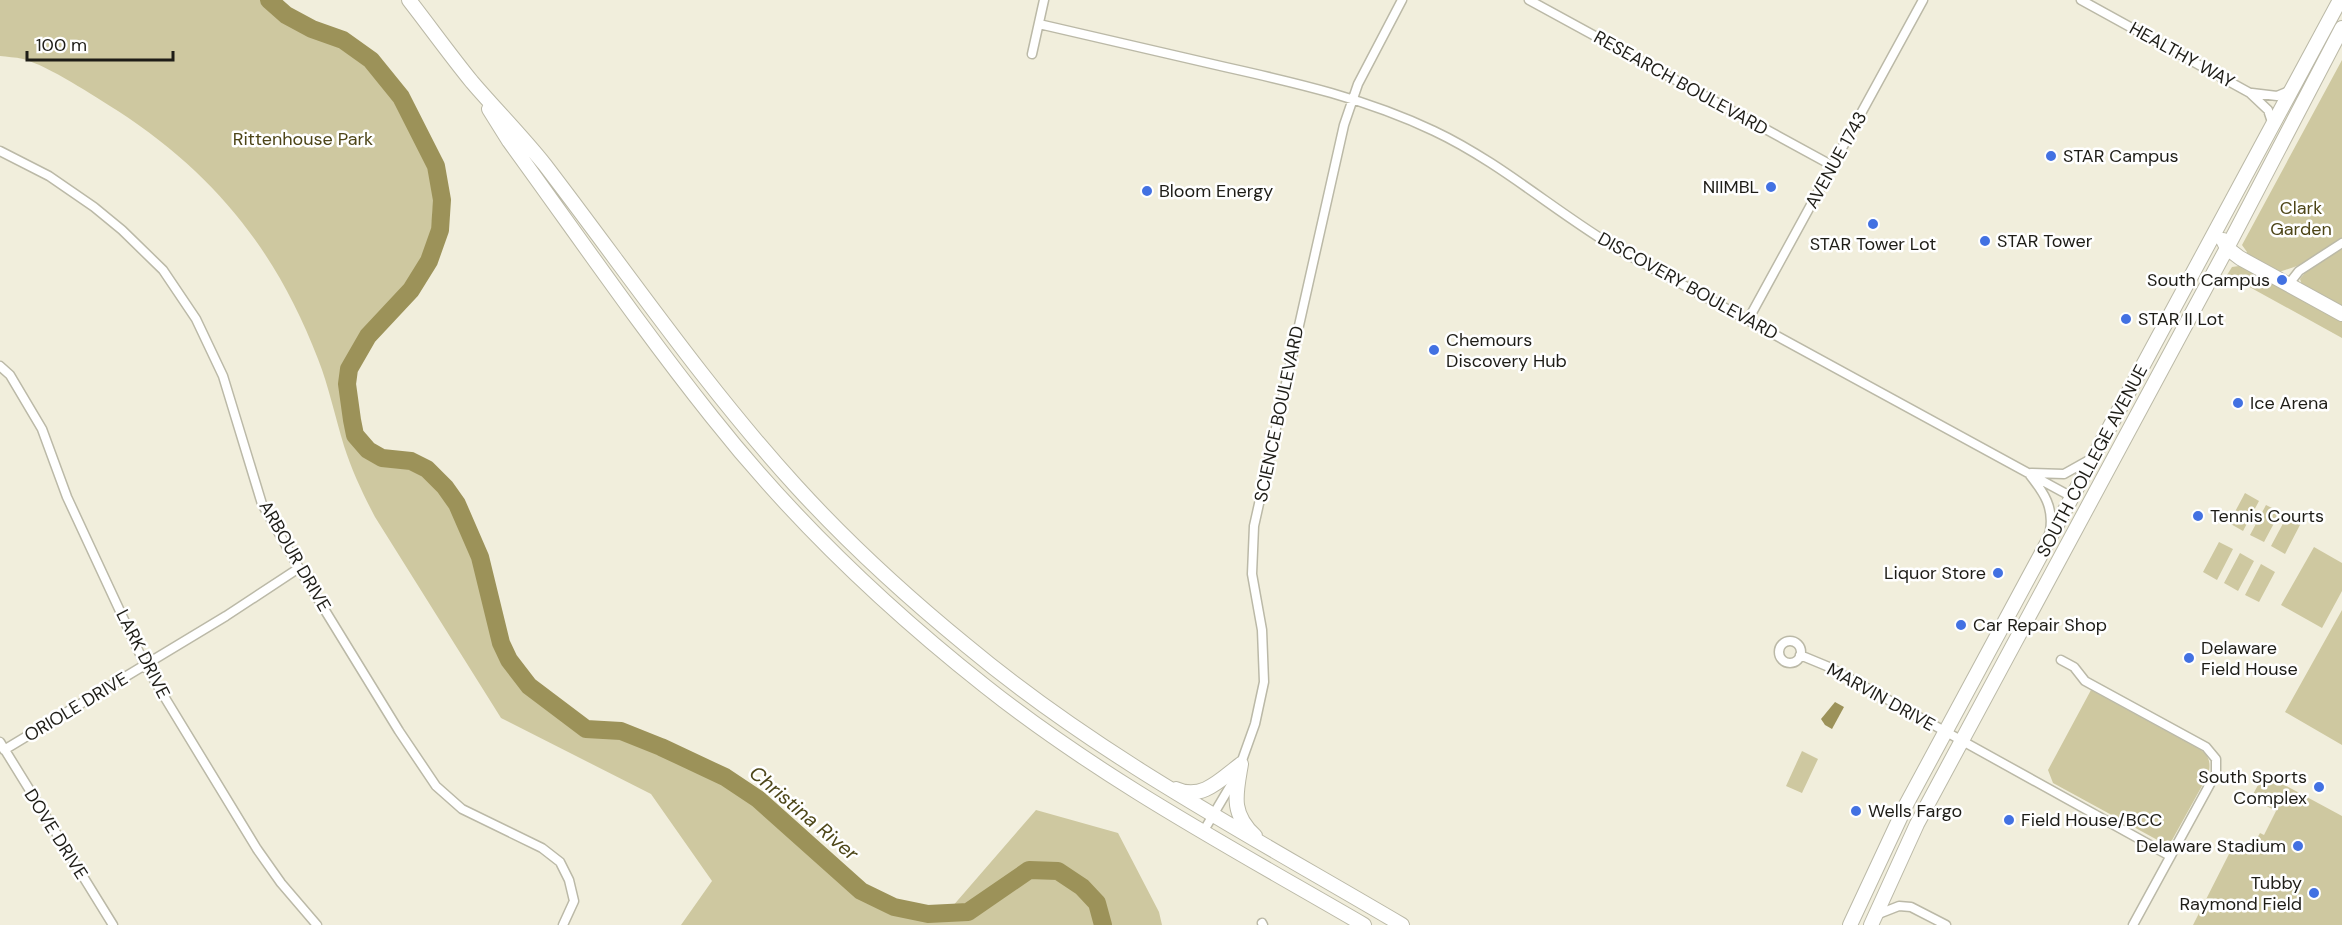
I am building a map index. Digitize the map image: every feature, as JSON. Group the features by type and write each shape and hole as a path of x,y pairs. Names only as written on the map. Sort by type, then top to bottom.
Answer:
{"main road":[{"path":"409,0 472,82 516,150 706,409 746,458 817,534 903,616 1010,705 1097,766 1203,832 1364,925"},
{"name":"SOUTH COLLEGE AVENUE","path":"1850,925 1895,827 2340,0"},
{"name":"SOUTH COLLEGE AVENUE","path":"1873,920 1917,824 2227,248 2342,28"},
{"path":"472,82 520,133 728,406 796,486 840,532 925,610 1055,715 1150,777 1273,852 1402,925"},
{"path":"2218,227 2227,248 2342,314"},
{"path":"1150,777 1185,793 1200,792 1210,788 1241,764"},
{"path":"1241,764 1236,809 1242,822 1273,852"}],"street":[{"path":"1032,54 1044,0"},
{"name":"SCIENCE BOULEVARD","path":"1203,832 1241,764 1255,724 1264,682 1262,630 1252,573 1254,526 1326,197 1352,99 1402,0"},
{"name":"RESEARCH BOULEVARD","path":"1529,0 1833,166"},
{"name":"AVENUE 1743","path":"1748,320 1923,0"},
{"name":"HEALTHY WAY","path":"2081,0 2250,93 2268,110 2273,125"},
{"name":"DISCOVERY BOULEVARD","path":"1039,24 1327,90 1434,131 1458,144 1596,236 2073,497"},
{"name":"HEALTHY WAY","path":"2250,93 2278,96 2294,87"},
{"name":"ARBOUR DRIVE","path":"0,151 49,176 94,207 122,230 163,270 196,320 222,376 262,504 299,568 436,786 462,809 542,848 560,862 569,880 574,901 563,925"},
{"path":"2288,285 2299,271 2342,243"},
{"name":"LARK DRIVE","path":"0,366 10,375 42,429 67,497 145,665 257,849 281,883 317,925"},
{"name":"DISCOVERY BOULEVARD","path":"2028,472 2064,474 2078,468 2095,455"},
{"name":"DISCOVERY BOULEVARD","path":"2028,472 2049,504 2052,521 2048,543"},
{"name":"ORIOLE DRIVE","path":"2,746 145,665 299,568"},
{"name":"MARVIN DRIVE","path":"1800,655 1829,667 2170,856"},
{"path":"2061,660 2074,668 2085,681 2214,753 2216,773 2133,925"},
{"name":"DOVE DRIVE","path":"2,746 112,925"},
{"path":"1873,920 1899,906 1911,907 1946,925"}],"green space":[{"name":"Rittenhouse Park","path":"0,0 269,0 286,15 371,60 436,166 429,261 411,290 368,336 349,369 347,384 355,435 368,450 382,458 411,461 427,469 445,487 457,504 480,557 501,643 518,673 539,695 586,729 621,731 725,777 758,799 861,891 894,907 945,915 1036,810 1118,833 1159,912 1162,925 681,925 712,881 651,794 501,718 375,517 344,446 322,370 302,320 262,250 213,189 153,135 118,111 45,68 23,59 0,56"},
{"name":"Clark Garden","path":"2342,60 2342,238 2303,264 2279,272 2245,255 2247,252 2242,245"},
{"path":"2342,249 2342,310 2302,285 2300,279 2307,270"},
{"path":"2241,263 2342,319 2342,338 2235,279 2229,286 2222,283 2232,267 2239,266"},
{"path":"2245,493 2259,501 2243,531 2229,523"},
{"path":"2266,505 2280,512 2264,542 2250,535"},
{"path":"2287,516 2301,523 2285,554 2271,546"},
{"path":"2219,542 2233,549 2217,580 2203,572"},
{"path":"2314,547 2342,563 2342,591 2322,628 2281,605"},
{"path":"2240,553 2254,561 2238,591 2224,583"},
{"path":"2261,564 2275,572 2259,602 2245,595"},
{"path":"2342,610 2342,745 2285,712"},
{"path":"2091,690 2201,750 2208,758 2208,775 2171,842 2163,843 2053,783 2048,770"},
{"path":"1802,751 1818,759 1802,793 1786,786"},
{"name":"Delaware Stadium","path":"2264,774 2342,816 2342,925 2193,925 2229,854 2238,842 2251,849 2260,833 2264,835 2276,811 2251,798"}],"shaded area":[{"path":"1835,702 1844,707 1832,729 1821,719"}],"waterway":[{"name":"Christina River","path":"269,0 286,15 312,29 343,40 371,60 401,97 436,166 442,200 440,230 429,261 411,290 368,336 349,369 347,384 352,420 355,435 368,450 382,458 411,461 427,469 445,487 457,504 480,557 501,643 509,660 529,686 586,729 621,731 725,777 758,799 861,891 894,907 928,914 968,912 1029,870 1058,871 1082,887 1097,903 1103,925"}],"place":[{"name":"STAR Campus","path":"2051,156"},
{"name":"NIIMBL","path":"1771,187"},
{"name":"Bloom Energy","path":"1147,191"},
{"name":"STAR Tower Lot","path":"1873,224"},
{"name":"STAR Tower","path":"1985,241"},
{"name":"South Campus","path":"2282,280"},
{"name":"STAR II Lot","path":"2126,319"},
{"name":"Chemours Discovery Hub","path":"1434,350"},
{"name":"Ice Arena","path":"2238,403"},
{"name":"Tennis Courts","path":"2198,516"},
{"name":"Liquor Store","path":"1998,573"},
{"name":"Car Repair Shop","path":"1961,625"},
{"name":"Delaware Field House","path":"2189,658"},
{"name":"South Sports Complex","path":"2319,787"},
{"name":"Wells Fargo","path":"1856,811"},
{"name":"Field House/BCC","path":"2009,820"},
{"name":"Delaware Stadium","path":"2298,846"},
{"name":"Tubby Raymond Field","path":"2314,893"}]}
